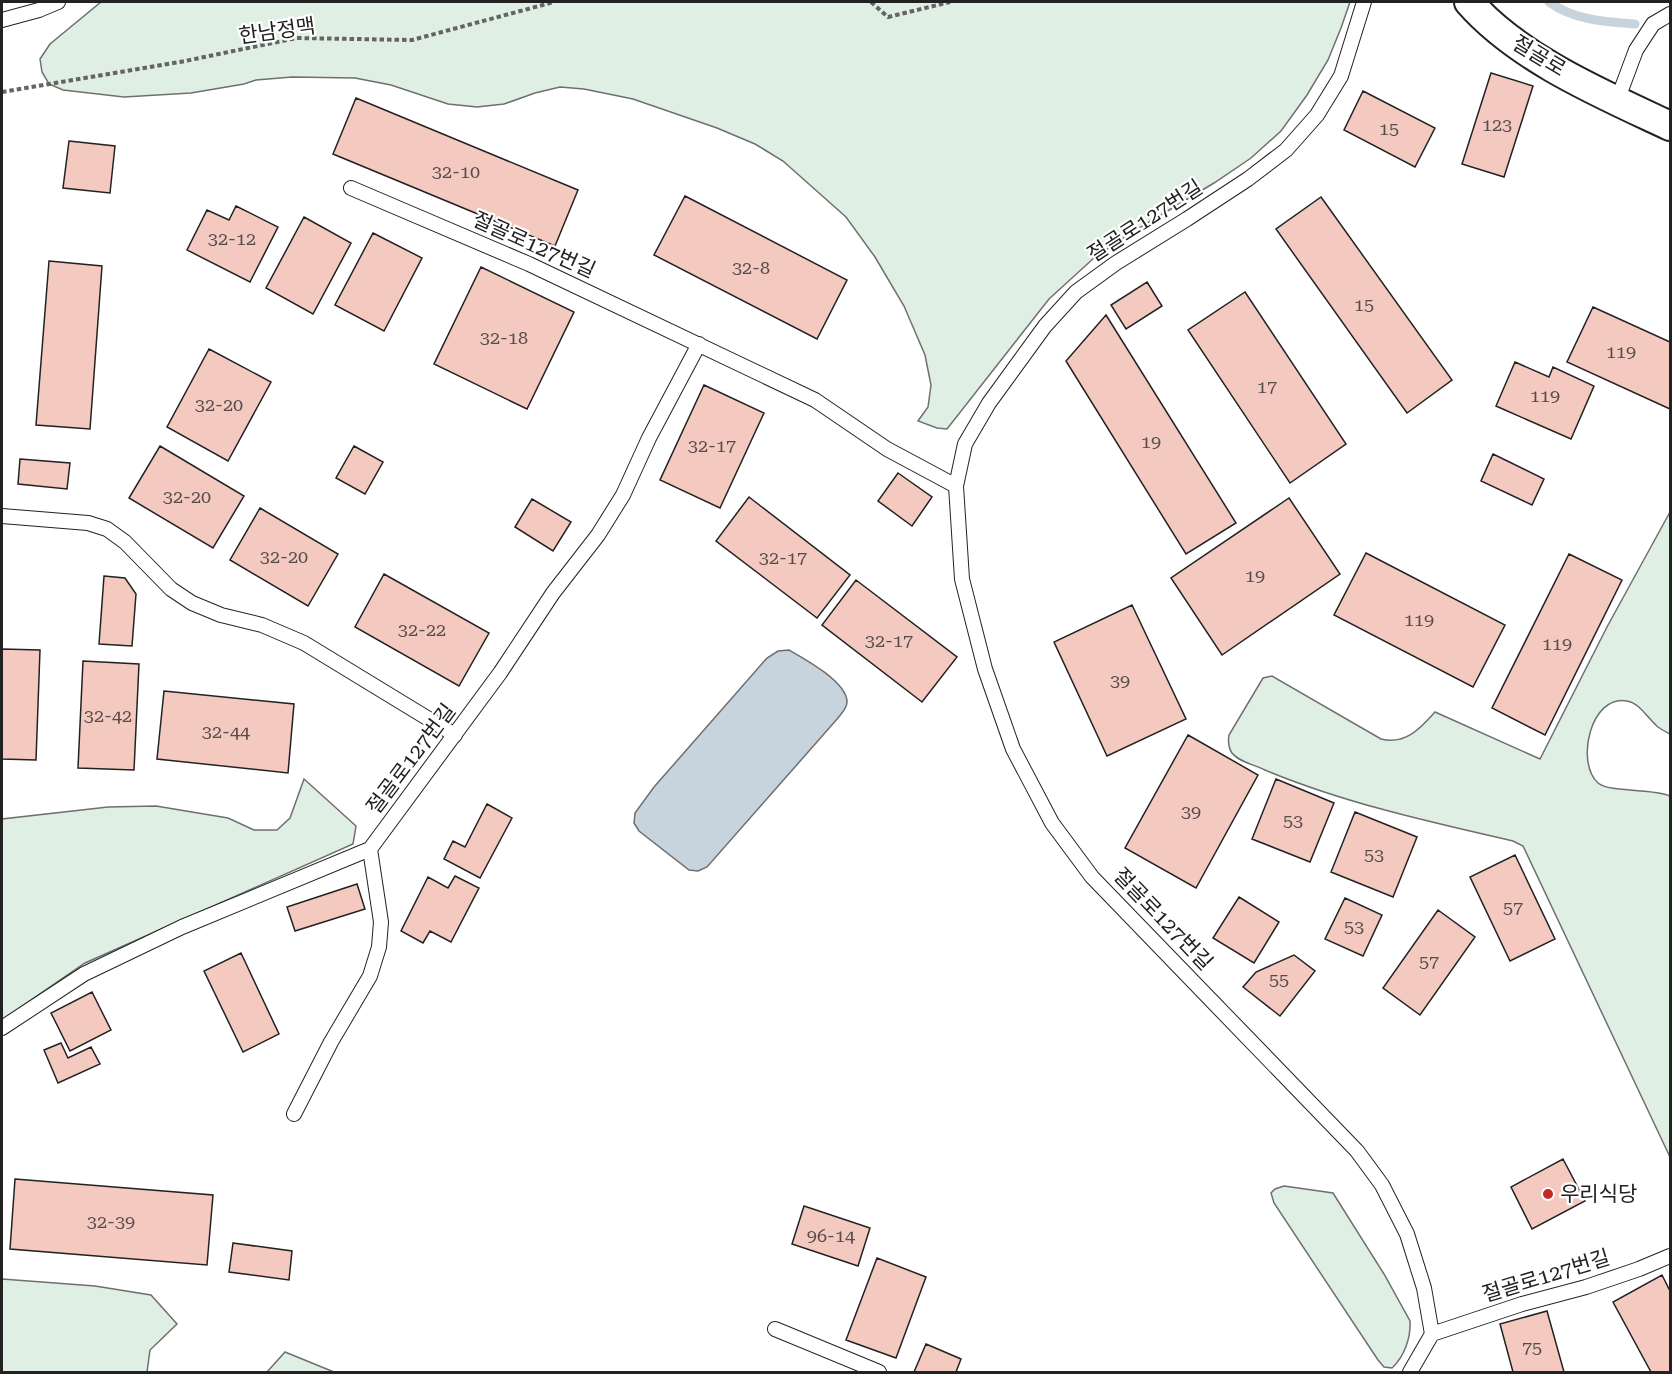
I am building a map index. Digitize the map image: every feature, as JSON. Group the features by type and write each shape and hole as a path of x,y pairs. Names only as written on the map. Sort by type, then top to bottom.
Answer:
{"street":[{"name":"절골로","path":"1469,2 1484,18 1524,51 1617,101 1671,126"}],"lane":[{"path":"2,20 39,10 58,2"},
{"name":"절골로127번길","path":"1365,2 1341,76 1317,115 1286,150 1248,179 1116,263 1076,292 1045,326 989,403 965,444 956,486 962,579 985,669 1013,749 1052,823 1092,877 1357,1151 1382,1185 1407,1234 1424,1288 1432,1334 1522,1304 1586,1287 1671,1256"},
{"path":"1617,101 1636,50 1653,24 1671,14"},
{"name":"절골로127번길","path":"351,188 529,264 815,400 887,449 956,486"},
{"name":"절골로127번길","path":"370,849 500,673 553,593 598,535 623,495 649,438 699,344"},
{"path":"2,516 88,523 107,529 125,542 171,589 192,603 221,615 262,625 304,642 455,735"},
{"path":"2,1028 84,974 182,927 370,849 381,922 379,947 370,976 294,1114"},
{"path":"775,1329 879,1372"},
{"path":"1410,1372 1432,1334"}],"path":[{"name":"한남정맥","path":"2,92 180,62 297,38 412,40 554,2"},
{"path":"871,2 888,17 950,2"}],"green space":[{"path":"101,2 1350,2 1328,60 1307,95 1281,131 1251,158 1095,257 1049,299 947,429 918,421 928,407 931,385 925,355 904,306 875,257 846,217 783,161 755,144 717,128 633,99 584,89 560,87 504,104 477,107 448,104 391,85 355,78 292,77 256,80 191,93 124,97 63,90 49,84 42,72 40,59 50,44"},
{"path":"1670,512 1670,734 1658,727 1632,702 1614,702 1604,708 1596,718 1590,732 1588,760 1591,773 1598,783 1604,786 1670,796 1670,1157 1523,846 1513,841 1387,811 1295,782 1239,759 1232,753 1228,742 1229,735 1263,678 1272,676 1381,739 1405,738 1418,730 1435,712 1540,759 1607,627"},
{"path":"304,779 356,826 353,844 85,963 2,1020 2,819 108,807 156,806 228,818 254,830 277,830 290,818"},
{"path":"1284,1186 1333,1193 1384,1274 1410,1321 1406,1347 1392,1368 1384,1367 1378,1360 1274,1203 1271,1193"},
{"path":"2,1279 95,1286 151,1295 177,1324 150,1350 147,1372 2,1372"},
{"path":"285,1352 334,1372 267,1372"}],"shaded area":[{"path":"789,650 833,679 845,694 846,706 707,867 698,871 689,870 639,831 634,823 635,813 654,787 767,658 778,651"}],"building":[{"path":"1491,73 1533,86 1504,177 1462,164"},
{"path":"1363,91 1435,128 1415,167 1344,130"},
{"path":"356,98 578,190 555,246 333,154"},
{"path":"69,141 115,146 110,193 63,188"},
{"path":"685,196 847,280 817,339 654,255"},
{"path":"1321,197 1452,380 1407,413 1276,229"},
{"path":"236,206 278,227 250,282 187,250 207,210 229,220"},
{"path":"304,217 351,243 313,314 266,288"},
{"path":"373,233 422,258 384,331 335,305"},
{"path":"49,261 102,266 90,429 36,425"},
{"path":"481,267 574,312 527,409 434,364"},
{"path":"1147,282 1162,306 1126,329 1111,305"},
{"path":"1245,292 1346,444 1290,483 1188,330"},
{"path":"1593,307 1670,342 1670,409 1567,362"},
{"path":"1106,315 1236,523 1186,554 1066,361"},
{"path":"209,349 271,382 228,461 167,427"},
{"path":"1515,362 1549,377 1553,367 1594,386 1571,439 1496,406"},
{"path":"704,385 764,413 720,508 660,480"},
{"path":"160,446 244,496 213,548 129,498"},
{"path":"354,446 383,462 365,494 336,478"},
{"path":"1493,454 1544,479 1532,505 1481,481"},
{"path":"20,459 70,463 67,489 18,484"},
{"path":"898,473 932,497 912,526 878,501"},
{"path":"749,497 850,575 817,618 716,541"},
{"path":"1289,498 1340,574 1222,655 1171,578"},
{"path":"532,499 571,522 553,551 515,527"},
{"path":"260,508 338,554 308,606 230,560"},
{"path":"1366,553 1505,625 1473,687 1334,615"},
{"path":"1569,554 1622,580 1545,735 1492,708"},
{"path":"384,574 489,633 459,686 355,627"},
{"path":"104,576 125,578 136,594 132,646 99,644"},
{"path":"856,580 957,657 922,702 822,625"},
{"path":"1132,605 1186,719 1107,756 1054,642"},
{"path":"2,649 40,650 36,760 2,759"},
{"path":"83,661 139,664 134,770 78,768"},
{"path":"164,691 294,704 288,773 157,759"},
{"path":"1188,735 1258,775 1196,888 1125,848"},
{"path":"1276,779 1334,803 1310,862 1252,839"},
{"path":"487,804 512,818 480,878 444,859 453,841 465,847"},
{"path":"1355,812 1417,837 1393,897 1331,872"},
{"path":"1515,855 1555,939 1510,961 1470,877"},
{"path":"455,876 479,888 451,942 430,931 423,943 401,931 428,877 448,888"},
{"path":"357,884 365,909 295,931 287,907"},
{"path":"1239,897 1279,922 1254,963 1213,938"},
{"path":"1345,898 1382,915 1363,956 1325,939"},
{"path":"1438,910 1475,937 1420,1015 1383,988"},
{"path":"241,953 279,1034 243,1052 204,971"},
{"path":"1294,955 1315,971 1280,1016 1243,987 1256,972"},
{"path":"92,992 111,1030 70,1051 51,1013"},
{"path":"61,1043 68,1058 91,1047 100,1064 58,1083 44,1050"},
{"name":"우리식당","path":"1563,1159 1585,1201 1532,1229 1511,1187"},
{"path":"15,1179 213,1195 207,1265 10,1249"},
{"path":"804,1206 870,1228 858,1266 792,1244"},
{"path":"233,1243 292,1251 289,1280 229,1272"},
{"path":"877,1258 926,1277 896,1358 846,1340"},
{"path":"1662,1275 1670,1291 1670,1372 1651,1372 1613,1302"},
{"path":"1547,1311 1564,1372 1513,1372 1500,1324"},
{"path":"926,1344 961,1359 956,1372 914,1372"}],"waterway":[{"path":"1549,2 1579,16 1601,21 1635,24"}],"place":[{"name":"우리식당","path":"1548,1194"}]}
